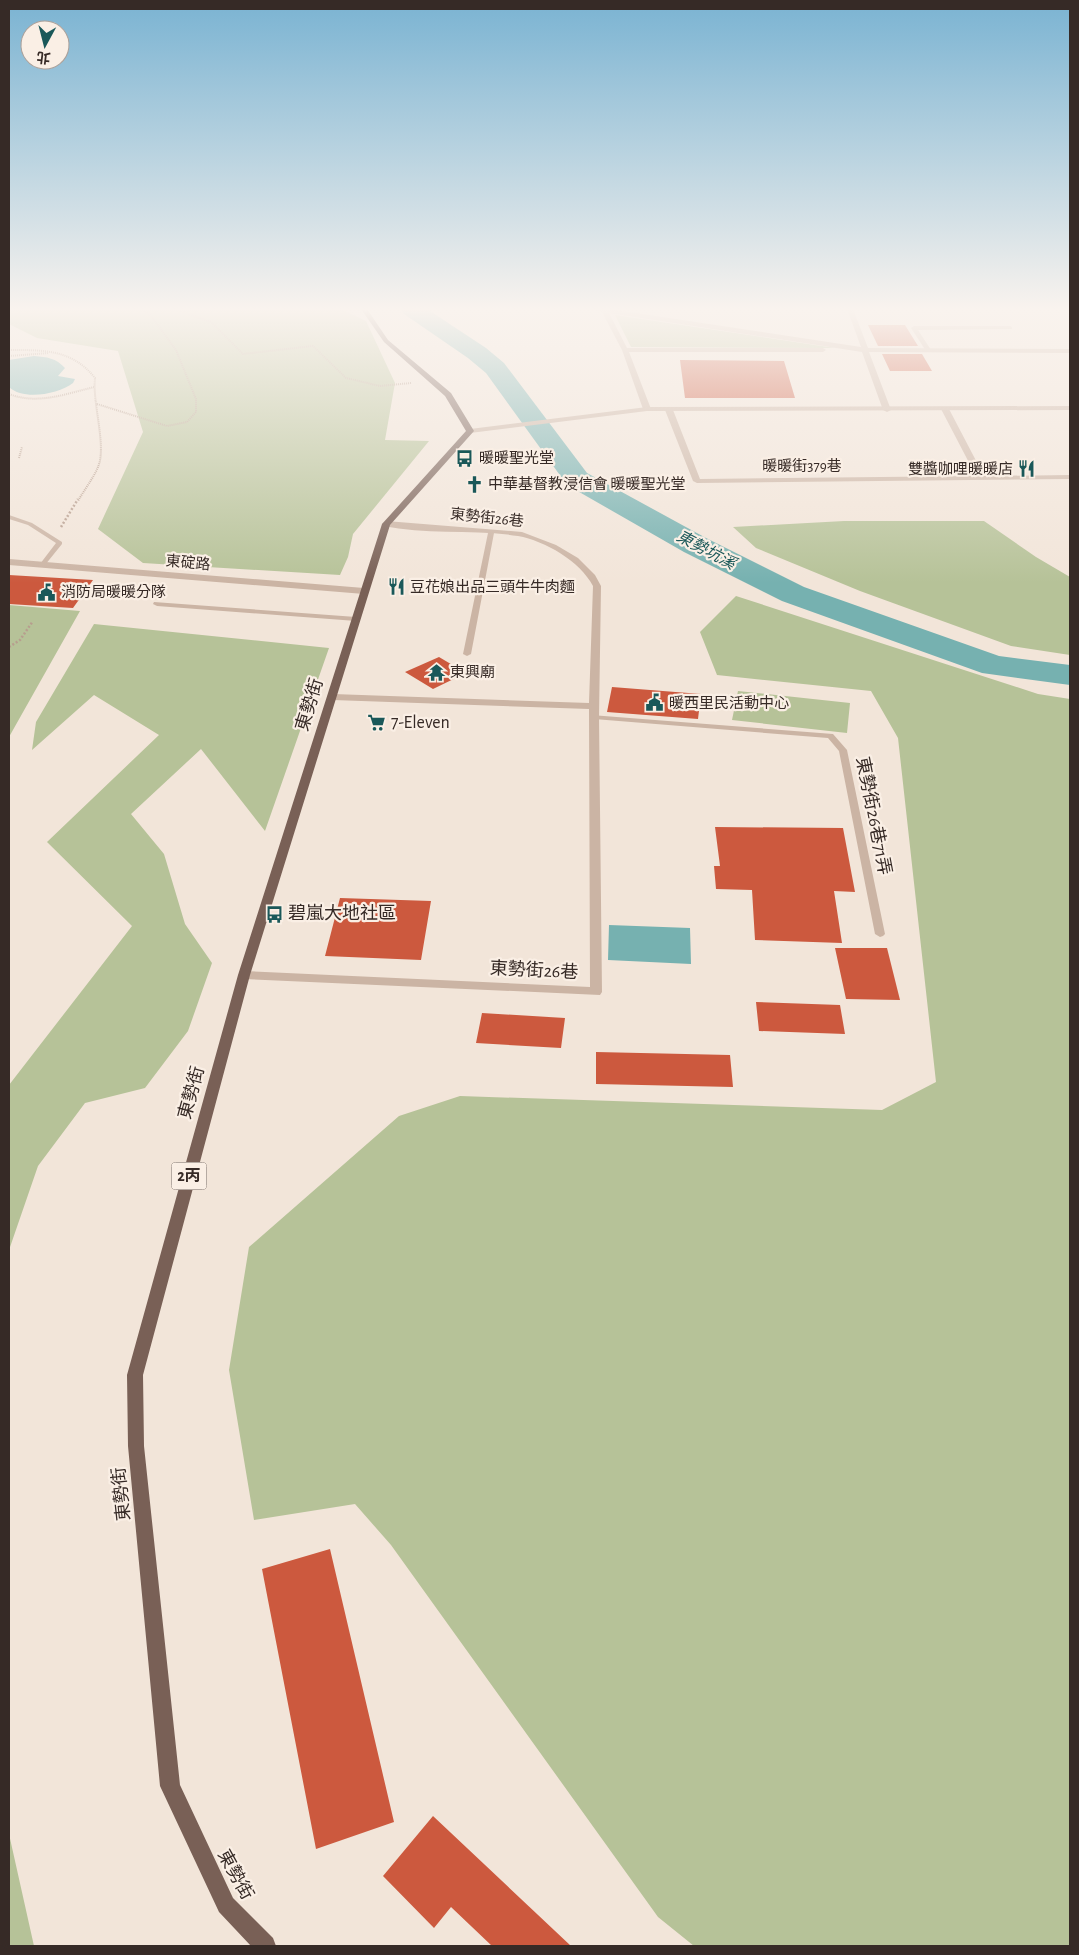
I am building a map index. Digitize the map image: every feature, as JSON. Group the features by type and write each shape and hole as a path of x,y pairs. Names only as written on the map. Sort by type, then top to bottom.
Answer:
{"main road":[{"path":"451,400 470,431"},
{"name":"東勢街","path":"265,1946 226,1905 170,1786 136,1446 135,1375 244,975 386,524 470,431"}],"street":[{"path":"644,400 647,408"},
{"path":"884,400 887,410"},
{"path":"470,431 647,408 669,410 1070,408"},
{"path":"945,409 982,479"},
{"name":"暖暖街379巷","path":"669,410 697,481 1070,477"},
{"name":"東勢街26巷","path":"244,975 596,992 594,711 597,586 595,579 564,553 540,540 519,534 386,524"},
{"name":"東碇路","path":"9,562 364,591"},
{"path":"333,697 594,711"}],"lane":[{"path":"9,517 30,524 60,543 43,564"},
{"path":"467,654 491,533"},
{"path":"157,604 356,619"},
{"name":"東勢街26巷71弄","path":"594,711 830,736 843,750 880,934"}],"path":[{"path":"54,538 99,466 100,438 96,400"},
{"path":"97,404 167,426 187,422 196,412 196,400"},
{"path":"19,458 22,447"},
{"path":"9,647 20,640 33,621"}],"green space":[{"path":"133,400 392,400 385,440 429,441 353,534 348,557 340,575 143,563 98,529 143,432"},
{"path":"844,521 984,521 1036,557 1070,577 1070,655 1011,646 860,591 756,548 733,527"},
{"path":"736,596 1038,694 1070,699 1070,1946 694,1946 658,1917 391,1545 355,1504 254,1520 229,1370 249,1247 399,1116 460,1096 882,1110 936,1082 898,738 871,691 717,675 700,632"},
{"path":"9,605 80,611 9,737"},
{"path":"94,624 329,648 265,831 201,749 131,814 164,854 185,924 212,963 188,1031 145,1088 85,1103 38,1166 9,1250 9,1085 132,926 47,842 159,735 94,695 32,750 36,722"},
{"path":"738,691 850,703 847,733 732,720"},
{"path":"9,1834 34,1946 9,1946"}],"water":[{"path":"609,925 690,928 691,964 608,960"}],"building":[{"name":"消防局暖暖分隊","path":"9,575 93,580 73,608 9,604"},
{"name":"東興廟","path":"439,657 466,673 433,689 405,672"},
{"name":"暖西里民活動中心","path":"612,687 701,694 698,719 607,712"},
{"path":"715,827 843,828 855,892 834,891 842,943 755,940 752,890 716,889 714,866 720,866"},
{"path":"340,898 431,901 421,960 325,956"},
{"path":"835,948 887,948 900,1000 846,999"},
{"path":"756,1002 840,1005 845,1034 759,1031"},
{"path":"482,1013 565,1018 561,1048 476,1043"},
{"path":"596,1052 730,1055 733,1087 596,1084"},
{"path":"330,1549 394,1822 316,1849 262,1569"},
{"path":"433,1816 571,1946 492,1946 451,1907 434,1928 383,1876"}],"waterway":[{"name":"東勢坑溪","path":"519,400 577,479 695,545 793,594 994,666 1070,675"}],"place":[{"name":"暖暖聖光堂","path":"465,458"},
{"name":"雙醬咖哩暖暖店","path":"1027,469"},
{"name":"中華基督教浸信會 暖暖聖光堂","path":"474,484"},
{"name":"豆花娘出品三頭牛牛肉麵","path":"396,587"},
{"name":"消防局暖暖分隊","path":"47,592"},
{"name":"東興廟","path":"436,672"},
{"name":"暖西里民活動中心","path":"655,703"},
{"name":"7-Eleven","path":"377,723"},
{"name":"碧嵐大地社區","path":"274,914"}]}
